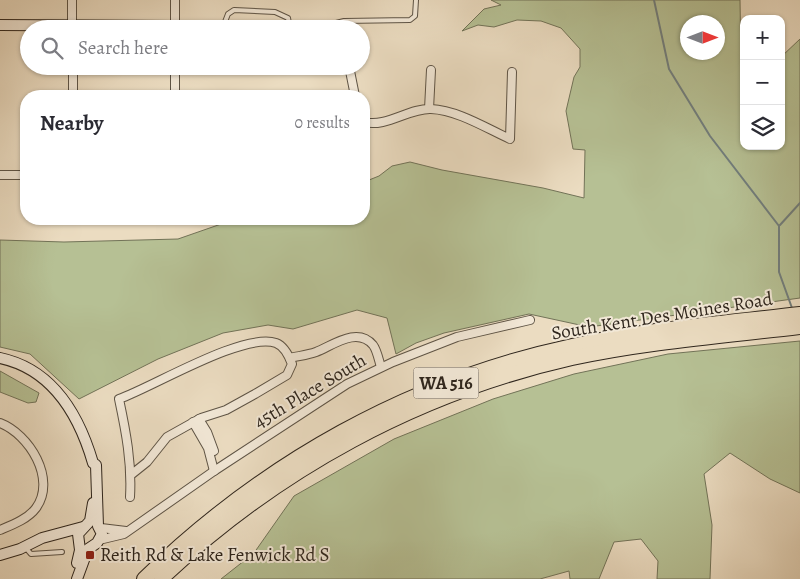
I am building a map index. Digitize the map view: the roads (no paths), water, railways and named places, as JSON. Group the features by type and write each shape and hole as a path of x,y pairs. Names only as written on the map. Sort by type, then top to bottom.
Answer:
{"highway":[{"name":"South Kent Des Moines Road","path":"144,579 212,518 274,472 342,431 436,387 489,368 573,346 621,337 800,314"},
{"name":"South Kent Des Moines Road","path":"161,579 225,523 294,473 379,426 458,392 530,368 596,354 800,327"}],"main road":[{"path":"0,25 20,26"},
{"path":"0,358 23,366 38,374 66,402 80,426 93,463 96,465 98,476 93,526"},
{"path":"0,555 58,533 93,526"},
{"path":"71,579 80,556 78,534 93,526"},
{"path":"77,579 86,553 102,534 93,526"},
{"path":"58,533 87,547 95,543"}],"street":[{"path":"72,0 72,20"},
{"path":"174,20 175,0"},
{"path":"429,109 431,70"},
{"path":"370,122 377,123 429,109 459,116 510,139 512,72"},
{"path":"73,75 73,90"},
{"path":"175,75 175,90"},
{"path":"350,75 354,90"},
{"path":"0,175 20,175"},
{"name":"45th Place South","path":"95,543 121,536 216,469 319,401 381,368 457,337 530,320"},
{"path":"290,358 317,352 335,341 356,337 363,338 374,346 381,368"},
{"path":"130,497 132,474 127,433 119,399 224,352 257,343 278,344 290,358 292,368 282,378 233,407 196,420 167,437 147,462 132,474"},
{"path":"196,420 210,439 216,469"},
{"path":"0,423 12,429 25,441 41,468 40,501 34,511 0,530"},
{"path":"93,526 126,531"}],"lane":[{"path":"370,21 410,20 415,16 416,0"},
{"path":"225,20 226,17 234,10 280,13 289,20"},
{"path":"25,547 31,554 62,552"}],"waterway":[{"path":"654,0 669,69 710,136 779,226 779,272 792,308"},
{"path":"780,225 800,203"}],"place":[{"name":"Reith Rd & Lake Fenwick Rd S","path":"90,555"}]}
